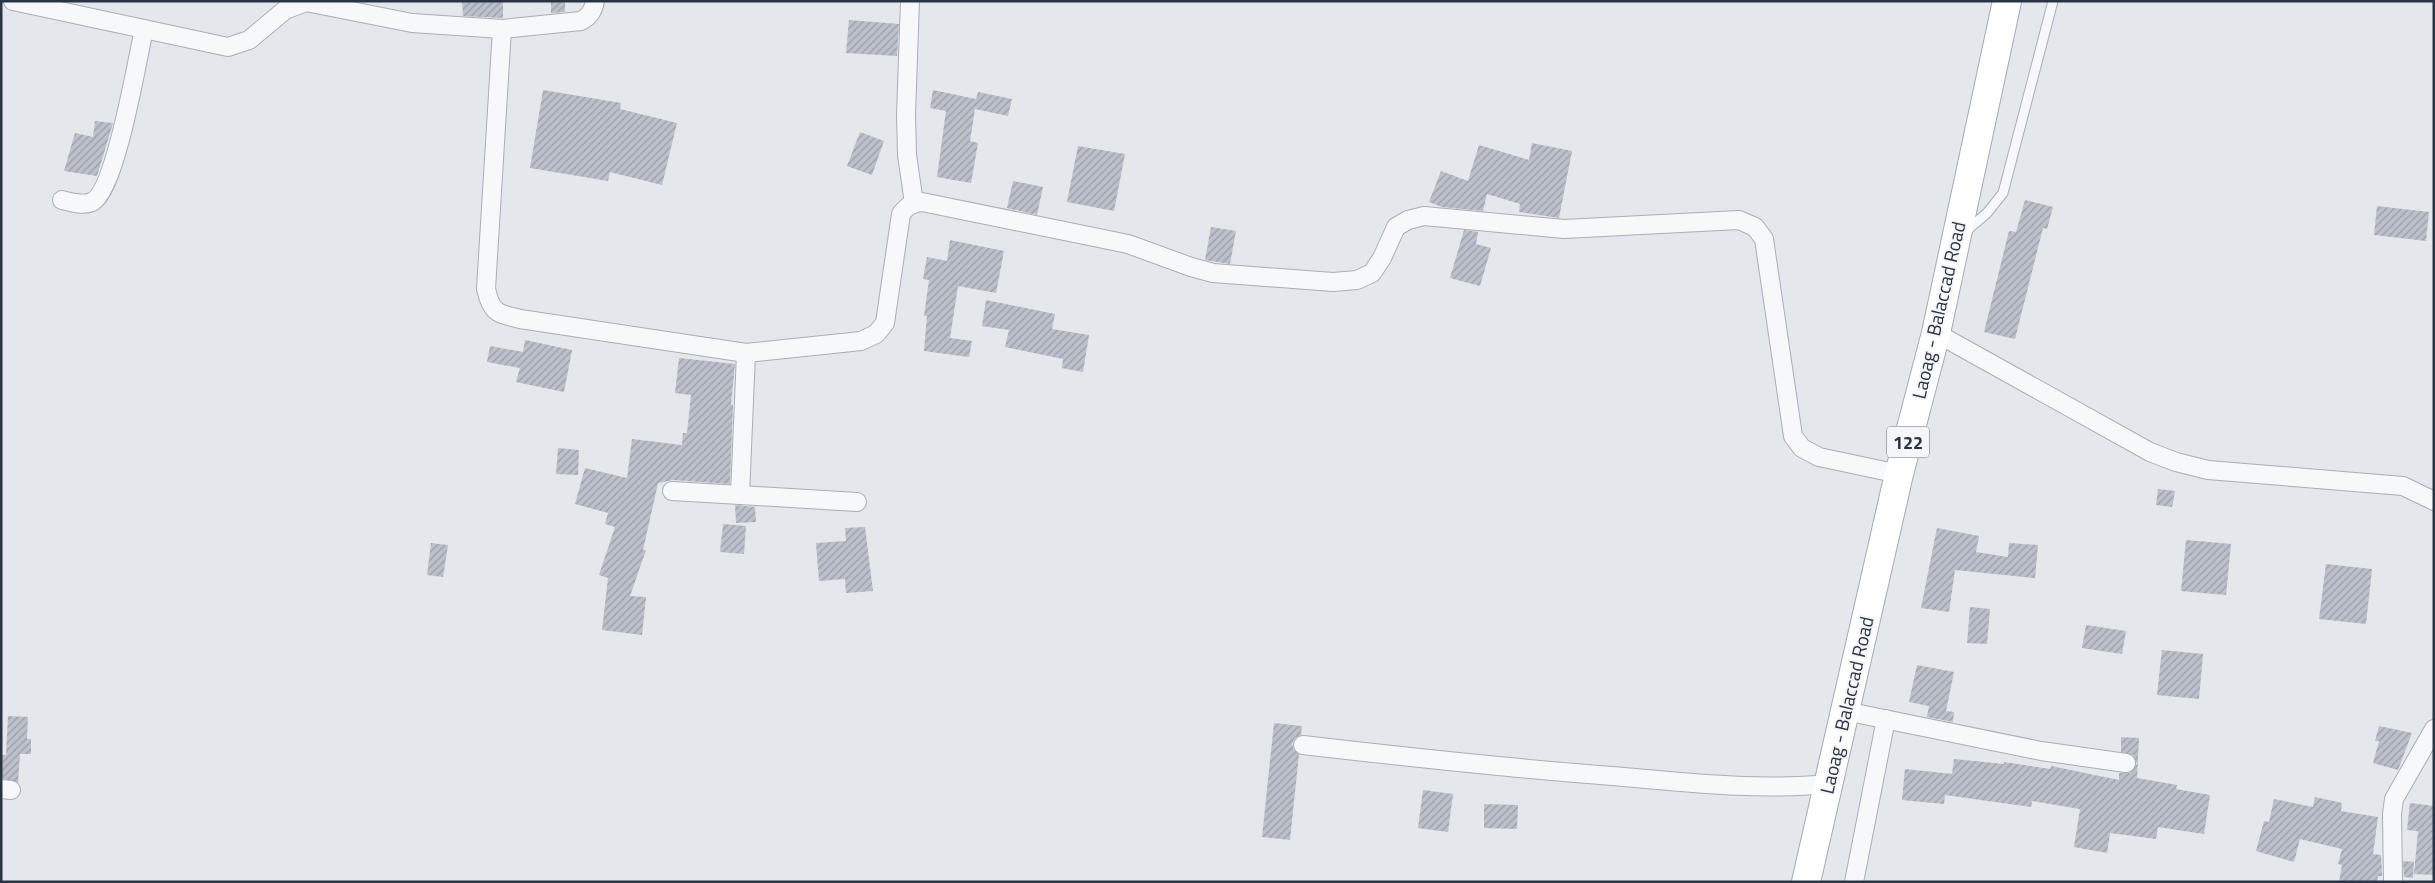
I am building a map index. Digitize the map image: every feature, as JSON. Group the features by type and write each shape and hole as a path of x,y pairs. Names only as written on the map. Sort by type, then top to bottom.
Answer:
{"main road":[{"name":"Laoag - Balaccad Road","path":"1806,882 1899,474 1936,334 1954,242 2007,1"}],"street":[{"path":"13,1 228,47 249,40 285,10 306,2 412,23 502,29 581,21 588,17 595,1"},
{"path":"910,1 906,115 914,203"},
{"path":"62,200 86,204 92,202 103,190 115,160 144,29"},
{"path":"502,29 486,289 490,306 500,314 520,320 746,353 861,341 876,334 885,322 901,214 906,207 922,202 1128,244 1213,273 1333,282 1357,280 1372,273 1382,258 1396,228 1408,220 1424,216 1564,229 1739,220 1755,227 1764,239 1793,436 1802,448 1819,457 1899,474"},
{"path":"1936,334 2150,452 2176,462 2208,470 2402,486 2434,501"},
{"path":"740,495 746,353"},
{"path":"672,491 857,502"},
{"path":"1845,711 2041,751 2126,763"},
{"path":"1854,882 1886,719"},
{"path":"2393,882 2392,814 2394,799 2434,729"},
{"path":"1303,745 1449,762 1709,785 1772,788 1828,784"}],"lane":[{"path":"1954,242 1987,213 2003,193 2053,1"}],"building":[{"path":"462,1 503,1 503,18 463,16"},
{"path":"551,1 565,1 565,12 551,13"},
{"path":"849,20 899,24 897,56 846,53"},
{"path":"543,90 621,103 620,109 677,123 662,185 610,172 608,181 530,168"},
{"path":"933,90 976,99 978,92 1012,99 1008,116 975,109 970,141 978,143 971,183 937,177 946,111 930,108"},
{"path":"95,121 113,123 97,176 64,171 75,133 93,137"},
{"path":"860,132 884,141 872,175 847,166"},
{"path":"1532,143 1572,151 1559,218 1519,212 1520,204 1487,194 1483,211 1442,207 1429,202 1441,171 1468,181 1479,145 1529,160"},
{"path":"1078,146 1125,154 1114,211 1067,202"},
{"path":"1013,181 1043,187 1037,215 1007,208"},
{"path":"2025,200 2053,207 2047,229 2043,228 2015,339 1984,332 2009,231 2016,232"},
{"path":"2377,206 2429,212 2426,241 2374,235"},
{"path":"1211,227 1236,231 1230,264 1205,260"},
{"path":"1464,230 1478,232 1476,244 1491,248 1480,286 1450,278"},
{"path":"950,240 1004,251 996,293 958,286 950,338 972,341 969,357 924,351 927,316 924,316 929,280 923,279 927,257 947,261"},
{"path":"986,300 1055,314 1052,329 1089,335 1083,372 1062,368 1063,359 1005,347 1009,330 982,326"},
{"path":"525,340 572,350 564,392 516,382 520,368 487,362 490,346 523,352"},
{"path":"679,358 735,364 731,404 733,405 730,484 673,480 658,483 643,550 646,550 630,596 646,597 642,635 602,630 608,578 599,575 615,527 605,524 608,513 575,504 585,468 627,478 632,439 682,445 683,433 687,433 691,395 675,393"},
{"path":"558,448 579,450 578,475 556,474"},
{"path":"2158,489 2175,491 2172,507 2156,505"},
{"path":"735,505 755,507 756,522 736,523"},
{"path":"723,524 746,526 744,554 720,552"},
{"path":"865,527 873,591 846,593 845,579 819,581 816,543 846,541 845,528"},
{"path":"1937,528 1979,536 1976,552 2008,557 2009,543 2038,545 2035,578 1955,570 1949,612 1921,608"},
{"path":"2186,540 2231,544 2226,595 2181,591"},
{"path":"431,543 448,545 443,577 427,575"},
{"path":"2326,564 2372,569 2366,624 2319,619"},
{"path":"1970,607 1990,609 1987,644 1967,643"},
{"path":"2086,625 2126,631 2122,654 2082,648"},
{"path":"2162,650 2203,654 2199,699 2157,695"},
{"path":"1917,665 1954,672 1946,711 1954,712 1953,722 1927,717 1929,706 1909,702"},
{"path":"8,716 28,717 27,739 31,739 31,754 20,754 18,783 1,778 1,755 6,755"},
{"path":"1274,723 1302,726 1301,735 1295,738 1292,744 1294,750 1299,754 1290,840 1262,837"},
{"path":"2379,726 2412,733 2398,770 2373,763 2379,741 2375,741"},
{"path":"2121,737 2139,738 2137,778 2177,785 2176,789 2210,795 2204,834 2158,827 2156,839 2110,833 2107,853 2074,847 2080,809 2032,801 2031,807 1945,795 1944,804 1902,800 1905,769 1952,774 1954,759 2004,764 2004,762 2050,769 2051,766 2119,780 2119,773 2130,773 2137,764 2133,755 2121,752"},
{"path":"1423,790 1453,794 1448,832 1418,828"},
{"path":"2315,797 2342,803 2341,811 2378,817 2373,854 2381,855 2382,876 2378,876 2377,882 2339,882 2342,865 2338,864 2342,849 2300,839 2294,862 2256,851 2264,821 2269,822 2274,799 2313,807"},
{"path":"2410,803 2434,806 2434,875 2414,874 2418,831 2407,830"},
{"path":"1484,804 1518,805 1517,829 1484,828"},
{"path":"2403,861 2414,862 2413,878 2404,877"}]}
